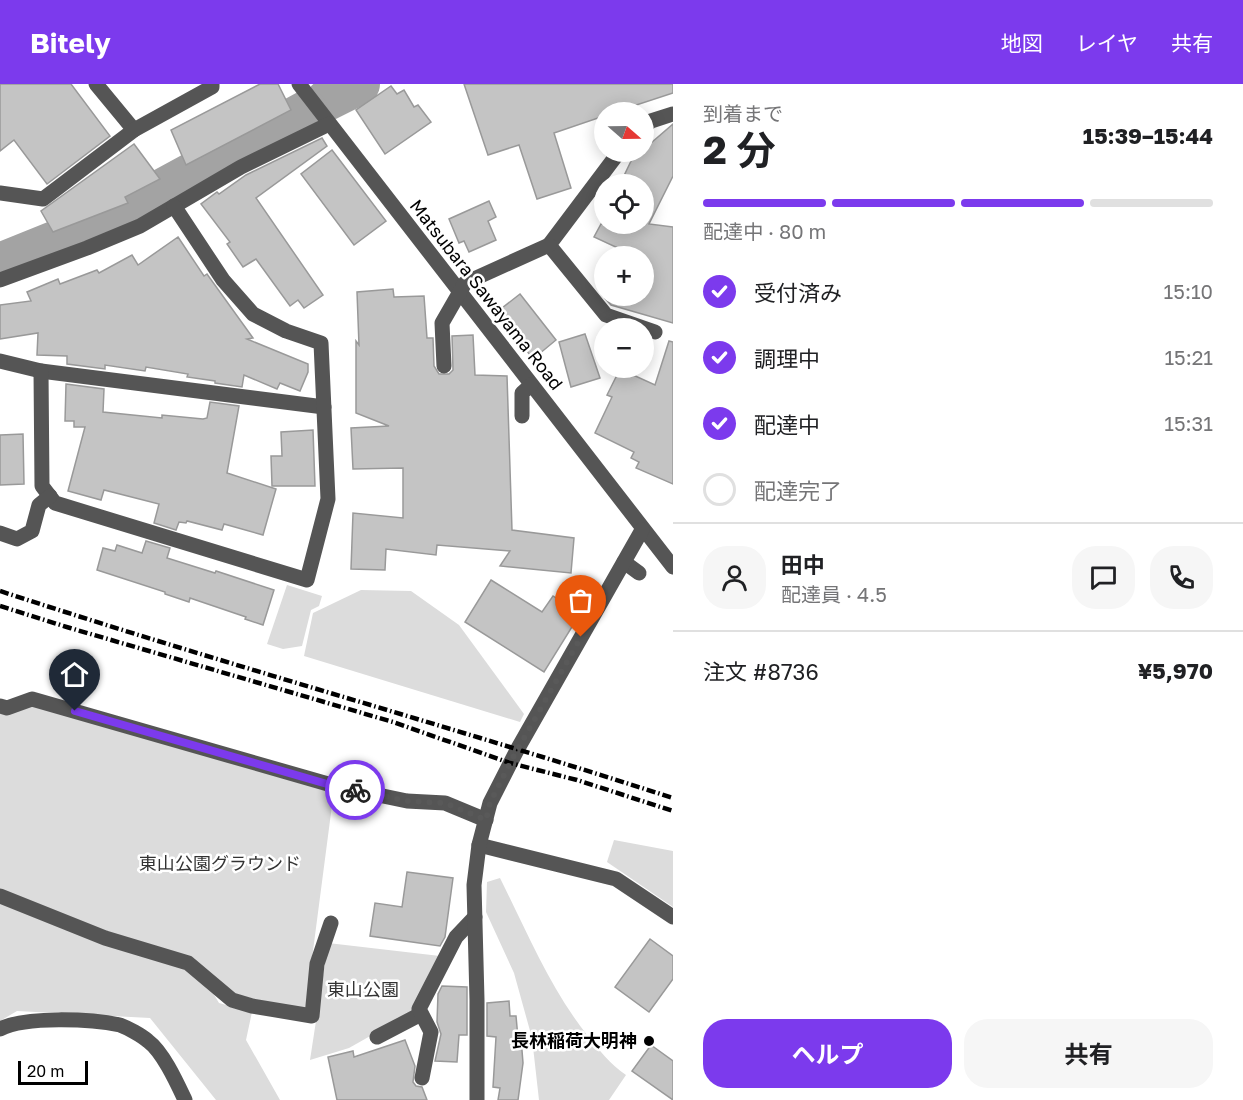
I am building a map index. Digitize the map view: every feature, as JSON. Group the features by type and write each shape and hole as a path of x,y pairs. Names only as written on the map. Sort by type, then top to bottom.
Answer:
{"street":[{"path":"96,84 134,130"},
{"path":"0,193 43,199 134,130 212,87 212,84"},
{"name":"Matsubara Sawayama Road","path":"298,84 673,567"},
{"path":"654,120 673,114"},
{"path":"0,280 130,230 241,167 329,124"},
{"path":"444,366 442,323 465,283 549,245 611,162"},
{"path":"41,371 42,486 55,503 307,580 328,499 321,343 286,331 253,315 223,280 174,206"},
{"path":"549,245 606,315 655,332"},
{"path":"0,361 41,371 324,407"},
{"path":"522,416 522,393 531,385"},
{"path":"0,533 17,539 32,531 39,505 50,496"},
{"path":"477,1100 474,885 478,845 490,803 517,750 642,530"},
{"path":"624,562 639,573"},
{"path":"0,706 7,708 32,699 334,786 407,801 445,803 486,820"},
{"path":"478,845 616,879 673,917"},
{"path":"0,896 105,938 188,963 232,1000 252,1006 312,1016 317,964 331,923"},
{"path":"422,1078 430,1032 419,1009 456,937 475,917"},
{"path":"377,1037 421,1014"},
{"path":"0,1029 9,1025 34,1021 81,1021 122,1026 149,1042 173,1075 185,1100"}],"green space":[{"path":"287,585 322,596 319,606 311,610 302,646 283,649 267,644"},
{"path":"361,590 411,591 459,625 524,714 520,722 304,656 313,613"},
{"name":"東山公園グラウンド","path":"32,704 334,790 305,1012 231,993 199,964 73,921 0,892 0,712"},
{"path":"614,840 673,851 673,907 607,862"},
{"path":"500,878 540,959 574,1017 596,1046 626,1075 609,1100 539,1100 532,1038 514,973 486,912 487,882"},
{"path":"0,903 185,968 207,983 219,1003 252,1012 246,1040 280,1100 216,1100 150,1018 17,1011 0,1021"},
{"name":"東山公園","path":"328,943 440,956 411,1013 349,1048 310,1060"}],"building":[{"path":"0,84 71,84 110,136 47,184 14,140 0,151"},
{"path":"260,84 278,84 291,110 186,165 171,130"},
{"path":"464,84 673,84 673,93 646,102 594,102 594,119 554,133 571,188 537,199 519,145 488,155"},
{"path":"391,86 397,94 404,90 414,107 418,105 431,122 385,154 356,110"},
{"path":"673,124 673,176 654,214 654,174 625,174 631,162 654,162 654,140"},
{"path":"322,138 327,146 256,198 323,295 304,308 298,300 290,306 256,259 243,267 227,244 230,242 201,204 246,175"},
{"path":"134,144 160,179 125,197 128,203 53,232 41,211"},
{"path":"332,150 386,221 354,245 301,174"},
{"path":"489,201 496,217 488,221 496,240 469,252 464,241 459,243 449,219"},
{"path":"654,225 673,227 673,323 614,306 654,306 654,246 613,246 594,237 596,234 654,234"},
{"path":"178,237 204,276 207,274 253,338 247,339 308,364 308,372 300,391 280,383 277,389 244,375 242,387 146,367 145,371 105,365 105,369 67,364 67,356 37,355 38,333 0,339 0,305 31,301 27,292 58,279 60,284 97,270 99,273 132,255 138,265"},
{"path":"393,289 394,297 424,296 427,338 433,338 434,366 439,374 449,374 453,370 452,336 473,335 475,375 507,376 512,530 574,538 571,573 500,566 510,551 437,545 436,555 386,549 385,570 351,569 353,513 403,518 403,468 353,469 351,428 389,426 356,413 356,341 359,345 357,292"},
{"path":"520,294 556,340 533,359 497,312"},
{"path":"585,334 594,360 594,378 600,378 571,387 559,342"},
{"path":"669,341 673,342 673,484 636,468 639,462 631,458 634,452 595,433 612,397 607,395 616,378 640,378 655,385"},
{"path":"66,384 104,389 103,412 162,418 162,415 203,419 207,418 210,402 239,406 227,473 276,489 263,535 224,524 222,530 187,521 186,523 179,522 176,530 154,523 159,504 104,490 101,500 68,491 85,427 74,427 74,421 65,421"},
{"path":"313,430 315,486 272,486 271,456 282,456 281,432"},
{"path":"23,434 24,484 0,485 0,435"},
{"path":"146,541 170,548 167,558 274,590 263,625 190,598 189,602 97,570 103,548 115,551 117,545 142,553"},
{"path":"491,580 542,612 553,596 580,614 544,672 465,622"},
{"path":"407,872 453,878 445,937 440,946 370,936 375,903 402,907"},
{"path":"650,939 673,956 673,979 649,1012 615,987"},
{"path":"442,986 467,987 467,1035 459,1035 457,1062 435,1061 441,1034 437,1022 438,994"},
{"path":"509,1001 510,1016 516,1016 518,1038 521,1038 523,1063 518,1100 498,1100 500,1088 493,1087 496,1037 487,1036 487,1003"},
{"path":"405,1040 415,1066 413,1082 416,1086 422,1087 427,1100 337,1100 328,1057 353,1051 354,1057"},
{"path":"651,1045 673,1061 673,1100 632,1071"}],"waterway":[{"path":"327,100 359,84"},
{"path":"0,264 99,224 307,111"}],"railway":[{"path":"0,591 673,798"},
{"path":"0,606 393,722 510,763 577,780 673,811"}],"way so far":[{"path":"355,790 407,801 445,803 486,820 490,803 510,763 581,637"}],"place":[{"name":"長林稲荷大明神","path":"649,1041"}],"route":[{"path":"75,711 334,786 355,790"}]}
